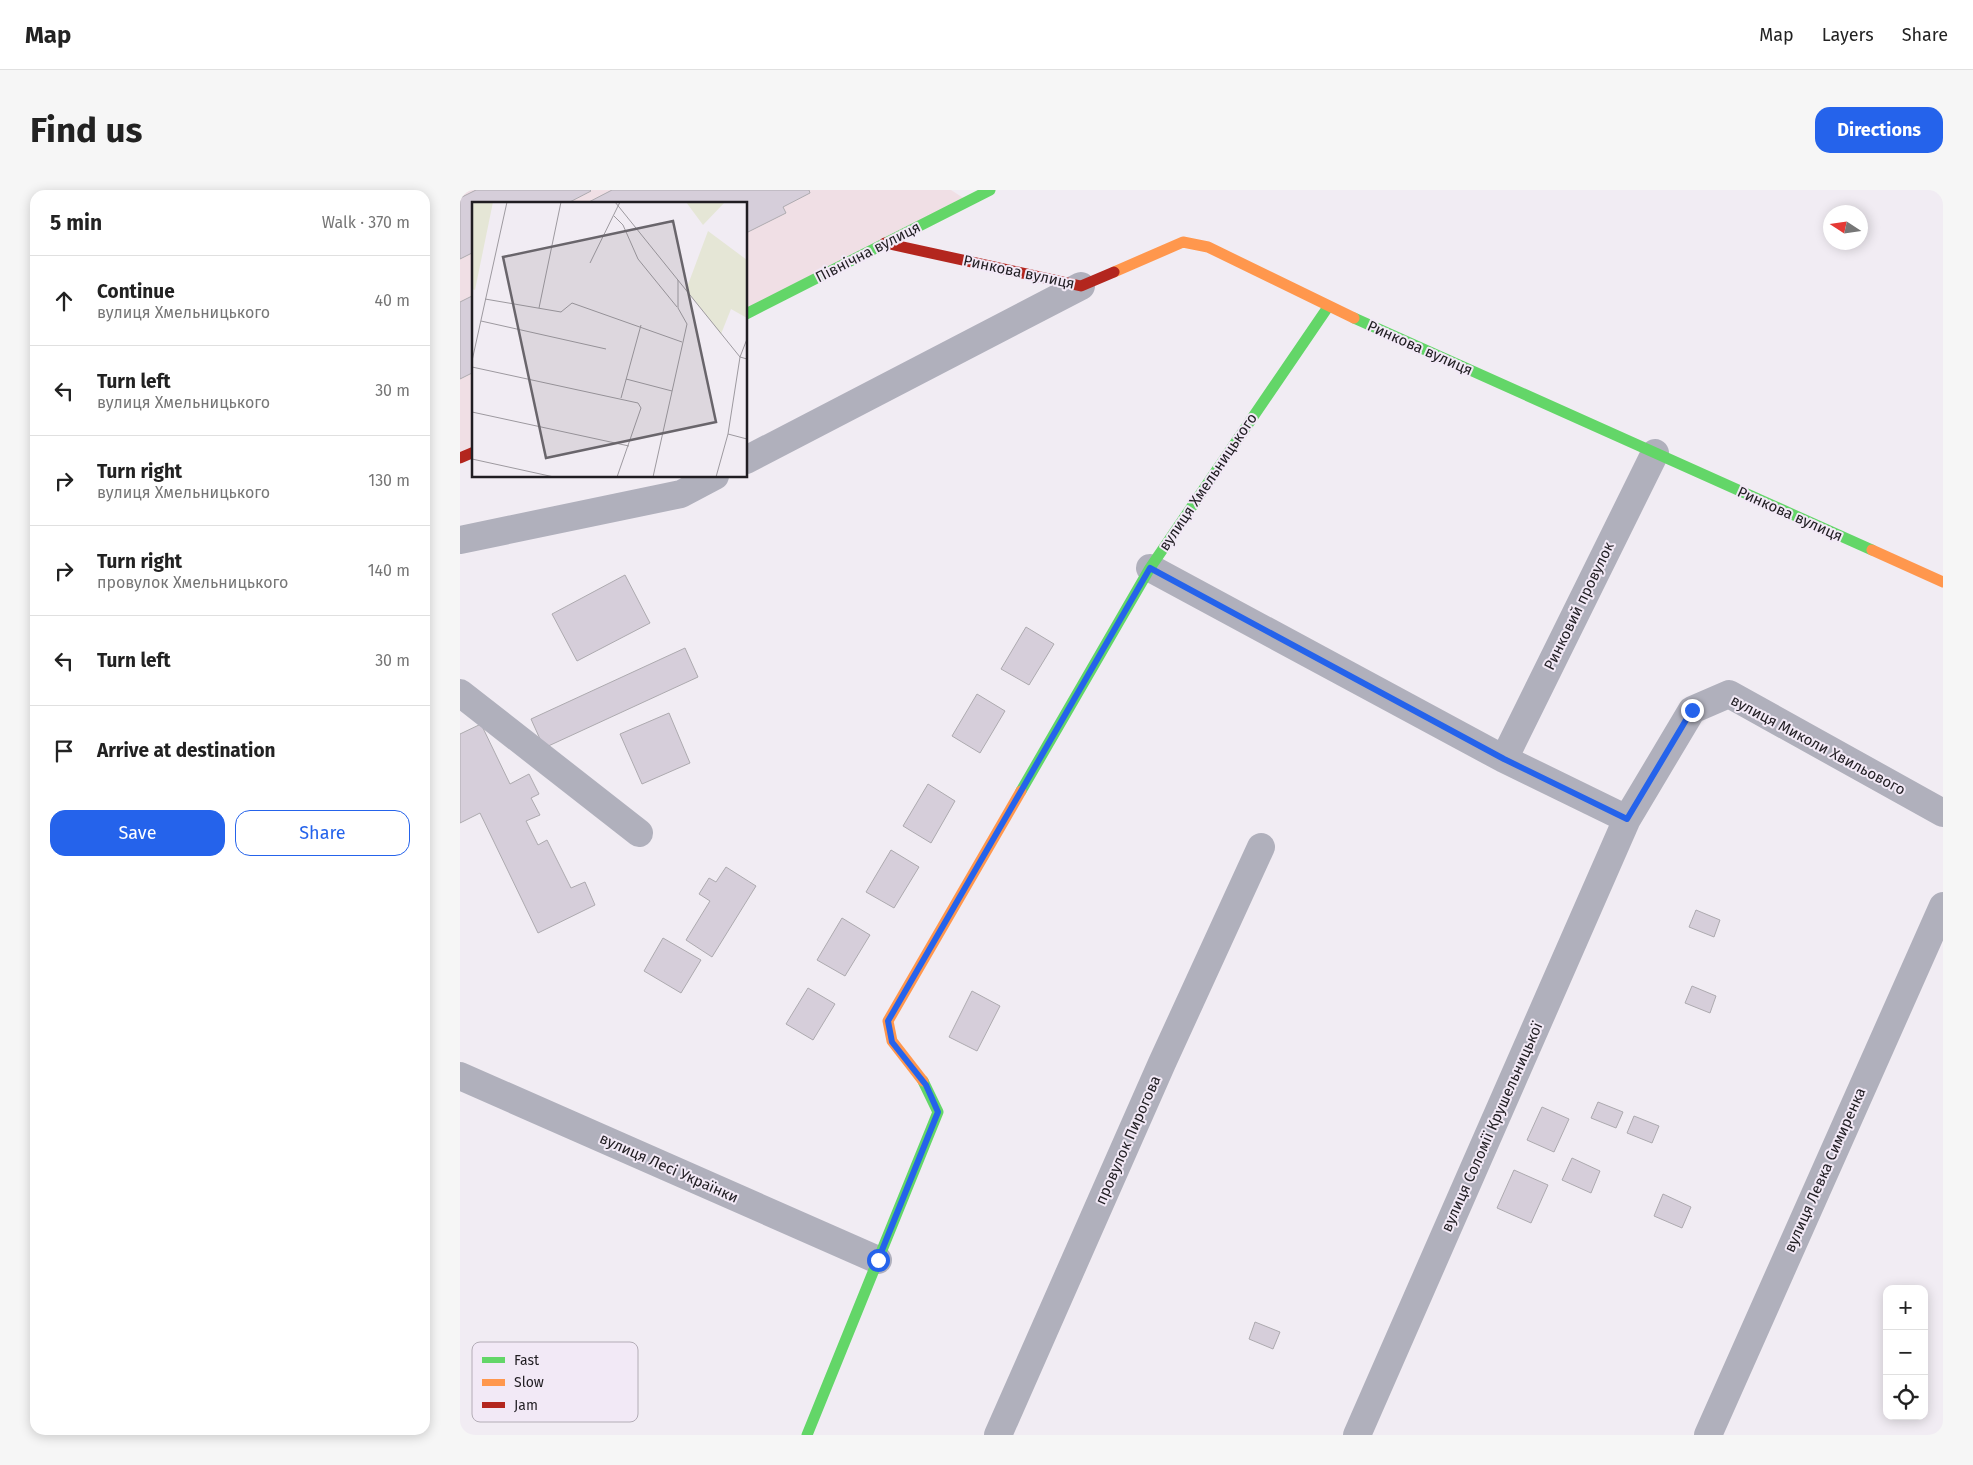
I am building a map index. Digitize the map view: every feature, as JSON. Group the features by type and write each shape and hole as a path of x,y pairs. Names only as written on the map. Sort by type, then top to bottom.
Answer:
{"street":[{"name":"Північна вулиця","path":"748,313 990,190"},
{"name":"Ринкова вулиця","path":"885,243 1081,286 1184,242 1208,247 1328,306 1943,582"},
{"path":"748,459 1081,286"},
{"name":"вулиця Хмельницького","path":"807,1435 938,1112 926,1085 892,1042 888,1021 1150,568 1328,306"},
{"path":"460,458 472,453"},
{"name":"Ринковий провулок","path":"1504,759 1655,453"},
{"path":"460,540 681,494 712,478"},
{"path":"1150,568 1504,759 1627,819"},
{"path":"460,693 638,833"},
{"name":"вулиця Миколи Хвильового","path":"1692,710 1730,694 1943,812"},
{"name":"вулиця Соломії Крушельницької","path":"1357,1435 1627,819 1692,710"},
{"name":"провулок Пирогова","path":"998,1435 1162,1064 1261,847"},
{"name":"вулиця Левка Симиренка","path":"1708,1435 1943,906"},
{"name":"вулиця Лесі Українки","path":"460,1076 878,1260"}],"shaded area":[{"path":"460,190 951,190 968,201 748,313 748,202 472,202 472,453 460,458"}],"building":[{"path":"476,190 591,191 570,202 472,202 472,253 460,259 460,198"},
{"path":"612,190 809,190 810,193 783,207 786,213 748,232 748,202 589,202"},
{"path":"472,296 472,373 460,379 460,302"},
{"path":"625,575 650,623 577,661 552,614"},
{"path":"1026,627 1054,644 1029,685 1001,669"},
{"path":"685,648 698,677 544,748 531,719"},
{"path":"977,694 1005,711 980,753 952,736"},
{"path":"669,713 690,763 642,784 620,734"},
{"path":"481,724 510,784 529,774 539,794 531,798 540,815 526,821 538,845 547,840 571,888 585,882 595,905 538,933 480,813 460,823 460,734"},
{"path":"928,784 955,801 931,843 903,826"},
{"path":"891,850 919,867 894,908 866,892"},
{"path":"726,867 756,886 712,957 686,940 710,901 699,894 709,878 716,882"},
{"path":"1696,910 1720,920 1714,937 1689,927"},
{"path":"842,918 870,935 845,976 817,960"},
{"path":"663,938 701,960 681,993 644,971"},
{"path":"1692,986 1716,996 1710,1013 1685,1003"},
{"path":"808,988 835,1004 813,1040 786,1024"},
{"path":"972,991 1000,1006 977,1051 949,1037"},
{"path":"1598,1102 1623,1112 1616,1128 1591,1118"},
{"path":"1542,1107 1569,1119 1554,1152 1527,1140"},
{"path":"1634,1116 1659,1126 1652,1143 1627,1133"},
{"path":"1572,1158 1600,1171 1591,1193 1562,1180"},
{"path":"1514,1170 1548,1185 1531,1223 1497,1208"},
{"path":"1663,1194 1691,1207 1682,1228 1654,1216"},
{"path":"1255,1322 1280,1332 1273,1349 1249,1339"}],"traffic: fast":[{"path":"748,313 990,190"},
{"path":"1021,791 1150,568 1328,307"},
{"path":"1354,318 1872,550"},
{"path":"807,1435 938,1112 923,1081"}],"traffic: slow":[{"path":"1114,272 1183,242 1208,247 1354,318"},
{"path":"1872,550 1943,582"},
{"path":"923,1081 892,1041 888,1021 1021,791"}],"traffic: jam":[{"path":"885,243 1081,286 1114,272"},
{"path":"460,458 472,453"}],"route":[{"path":"878,1260 938,1112 926,1085 892,1042 888,1021 1150,568 1504,759 1627,819 1692,710"}]}
